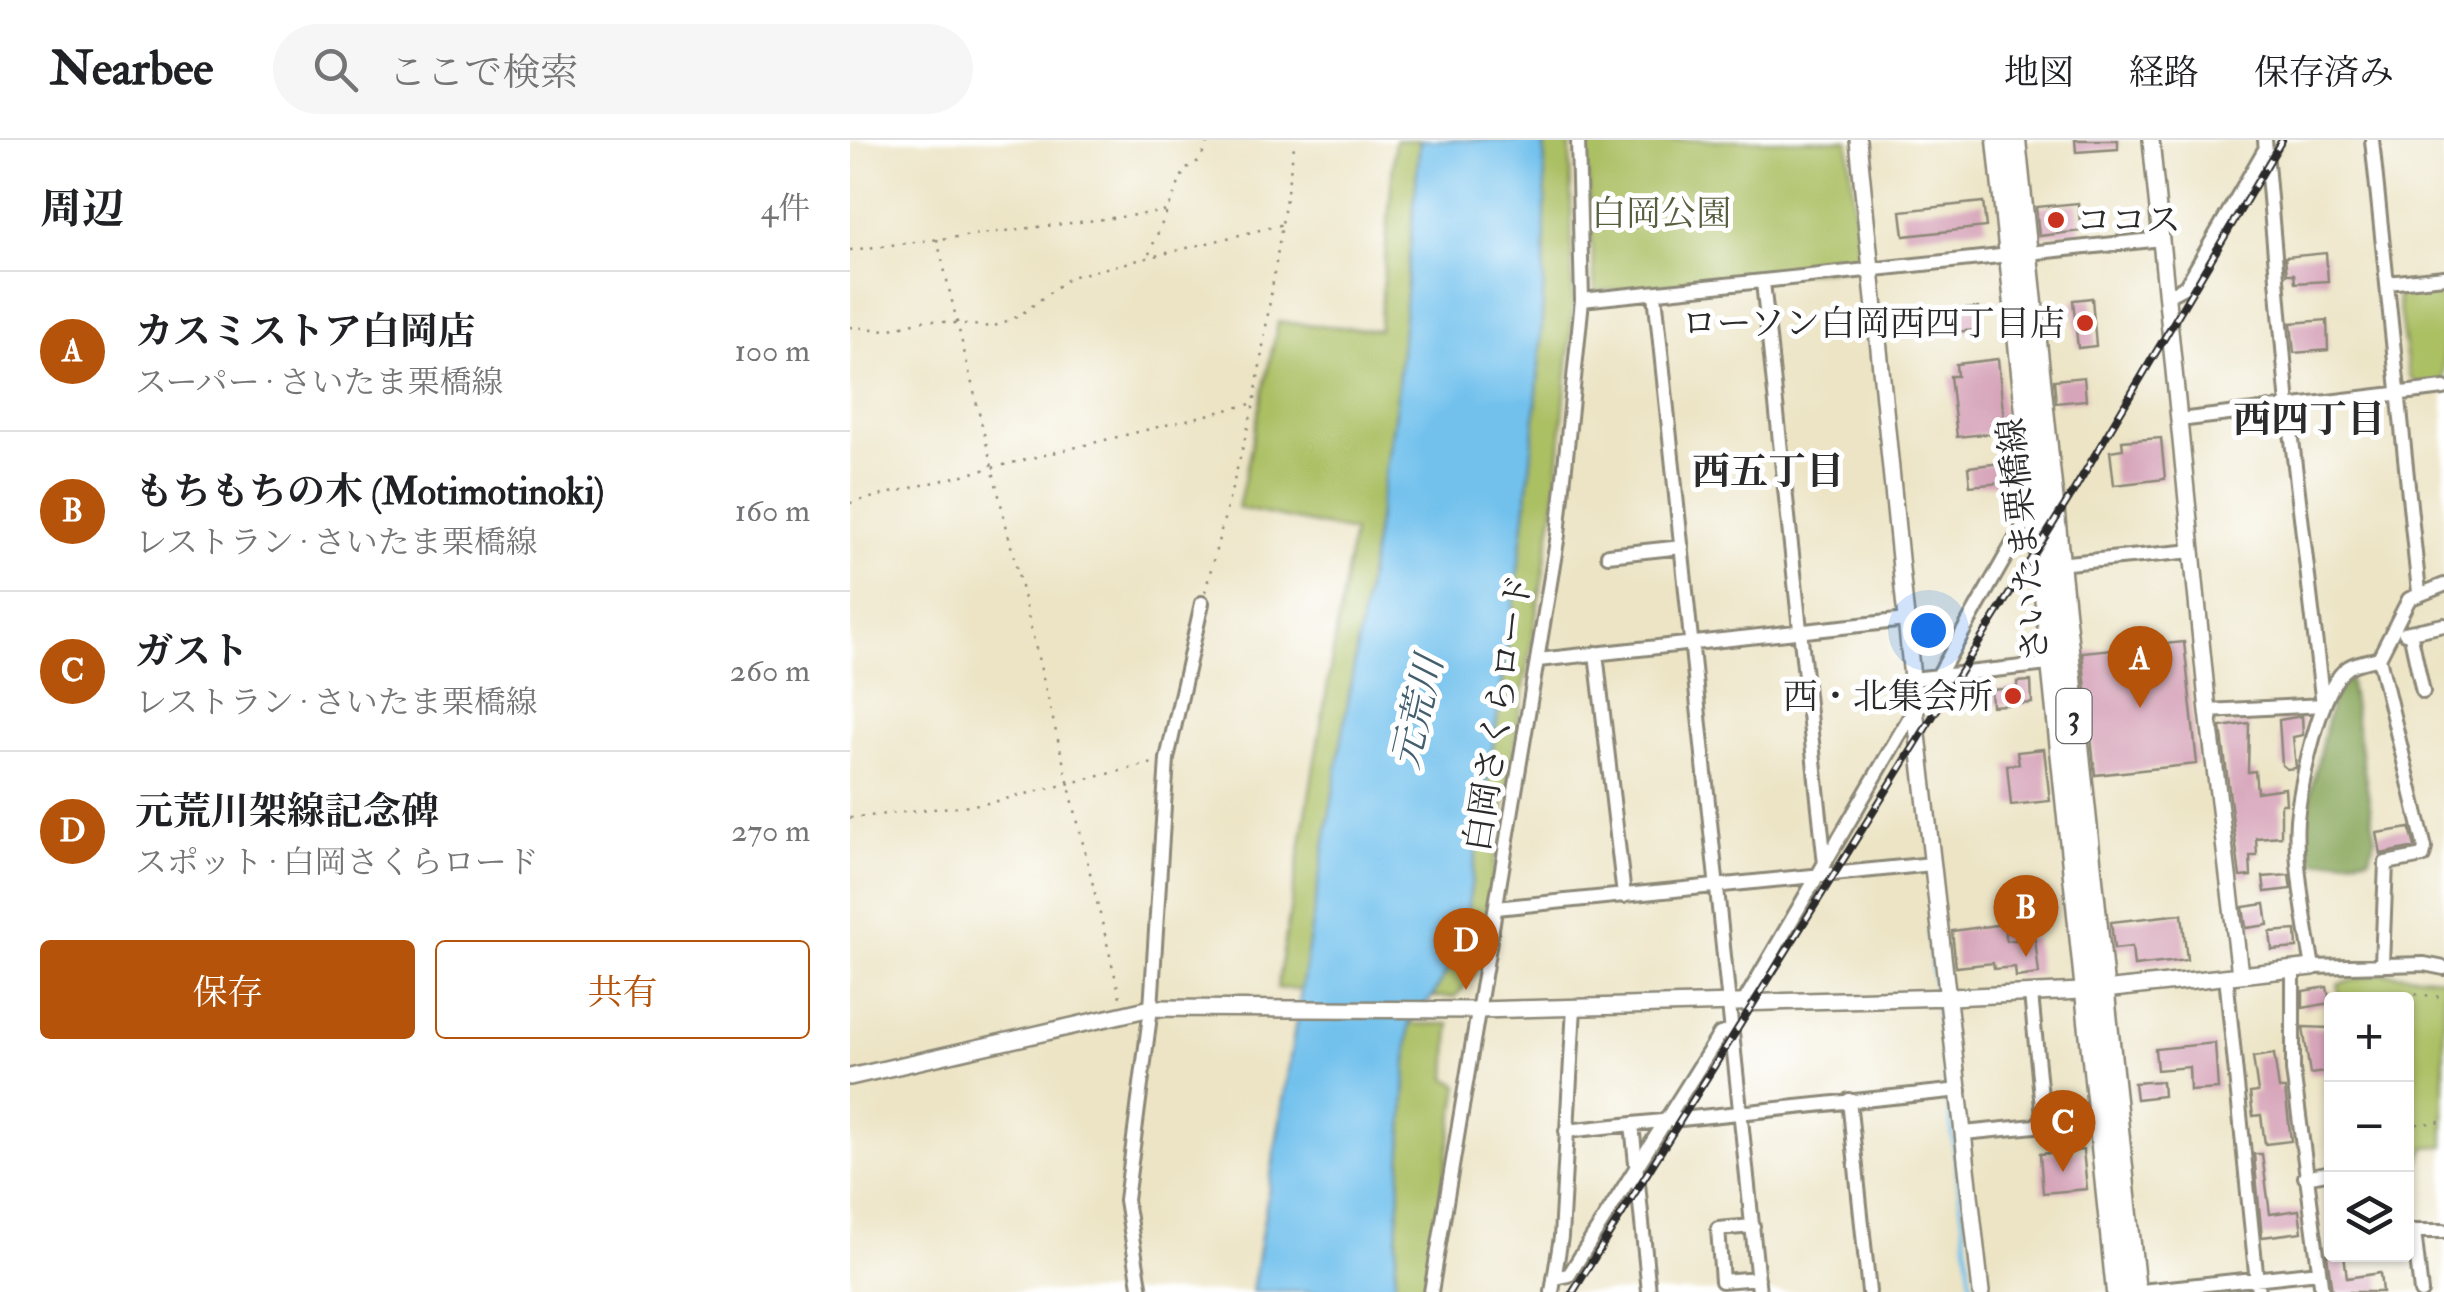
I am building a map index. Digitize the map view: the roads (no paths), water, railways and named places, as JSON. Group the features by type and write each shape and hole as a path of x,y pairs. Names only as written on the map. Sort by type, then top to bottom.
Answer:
{"main road":[{"name":"さいたま栗橋線","path":"1998,140 2018,252 2057,564 2117,1292"},
{"name":"さいたま栗橋線","path":"2015,140 2032,510 2049,664 2135,1292"}],"street":[{"name":"白岡さくらロード","path":"1430,1292 1558,536 1582,300 1578,140"},
{"path":"1858,140 1915,708 1981,1292"},
{"path":"2151,140 2233,975 2257,1285"},
{"path":"2372,140 2419,592"},
{"path":"2169,295 2186,286 2265,145"},
{"path":"2265,145 2288,406 2323,704 2297,822 2313,967"},
{"path":"1582,300 2162,239"},
{"path":"2387,283 2444,277"},
{"path":"1763,282 1824,864"},
{"path":"1654,294 1718,887 1737,1002 1732,1030 1753,1226 1758,1285 1722,1280 1718,1229 1753,1226"},
{"path":"2179,420 2444,388"},
{"path":"1938,676 2032,510"},
{"path":"1608,554 1682,546"},
{"path":"2057,564 2193,551"},
{"path":"2382,964 2386,863 2424,856 2425,848 2378,658 2409,599 2444,585"},
{"path":"1141,1292 1126,1200 1151,1008 1167,759 1202,603"},
{"path":"1538,660 1906,620"},
{"path":"2423,692 2407,633 2444,625"},
{"path":"1596,653 1624,896"},
{"path":"2323,704 2347,668 2378,658"},
{"path":"1912,678 2049,664"},
{"path":"2208,711 2323,704"},
{"path":"1737,1002 1816,878 1915,708"},
{"path":"1496,908 1932,864"},
{"path":"850,1078 1151,1008 1478,1010 1950,998 2095,990 2313,967 2382,964 2444,968"},
{"path":"2294,970 2293,1070 2322,1292"},
{"path":"1964,1133 2036,1126 2043,1118 2031,994"},
{"path":"1553,1285 1574,1007"},
{"path":"1553,1285 1569,1274 1720,1034 1732,1030"},
{"path":"1566,1131 1960,1090"},
{"path":"1850,1100 1869,1292"},
{"path":"1632,1124 1649,1292"},
{"path":"2305,1178 2324,1174"},
{"path":"2414,1232 2444,1231"},
{"path":"2414,1254 2421,1292"},
{"path":"2127,1292 2257,1285 2318,1272"}],"water":[{"name":"元荒川","path":"1420,140 1544,140 1541,343 1533,444 1508,645 1462,945 1432,997 1409,1024 1394,1292 1252,1292 1396,406"}],"waterway":[{"path":"1928,931 1935,991"},
{"path":"1936,1000 1972,1292"}],"railway":[{"path":"1573,1292 2073,492 2282,140"}],"place":[{"name":"ココス","path":"2056,220"},
{"name":"ローソン白岡西四丁目店","path":"2085,323"},
{"name":"西・北集会所","path":"2013,696"},
{"name":"カスミストア白岡店","path":"2140,708"},
{"name":"もちもちの木 (Motimotinoki)","path":"2026,957"},
{"name":"元荒川架線記念碑","path":"1466,990"},
{"name":"ガスト","path":"2063,1172"}],"district":[{"name":"西四丁目","path":"2309,419"},
{"name":"西五丁目","path":"1768,471"}],"park label":[{"name":"白岡公園","path":"1661,213"}]}
